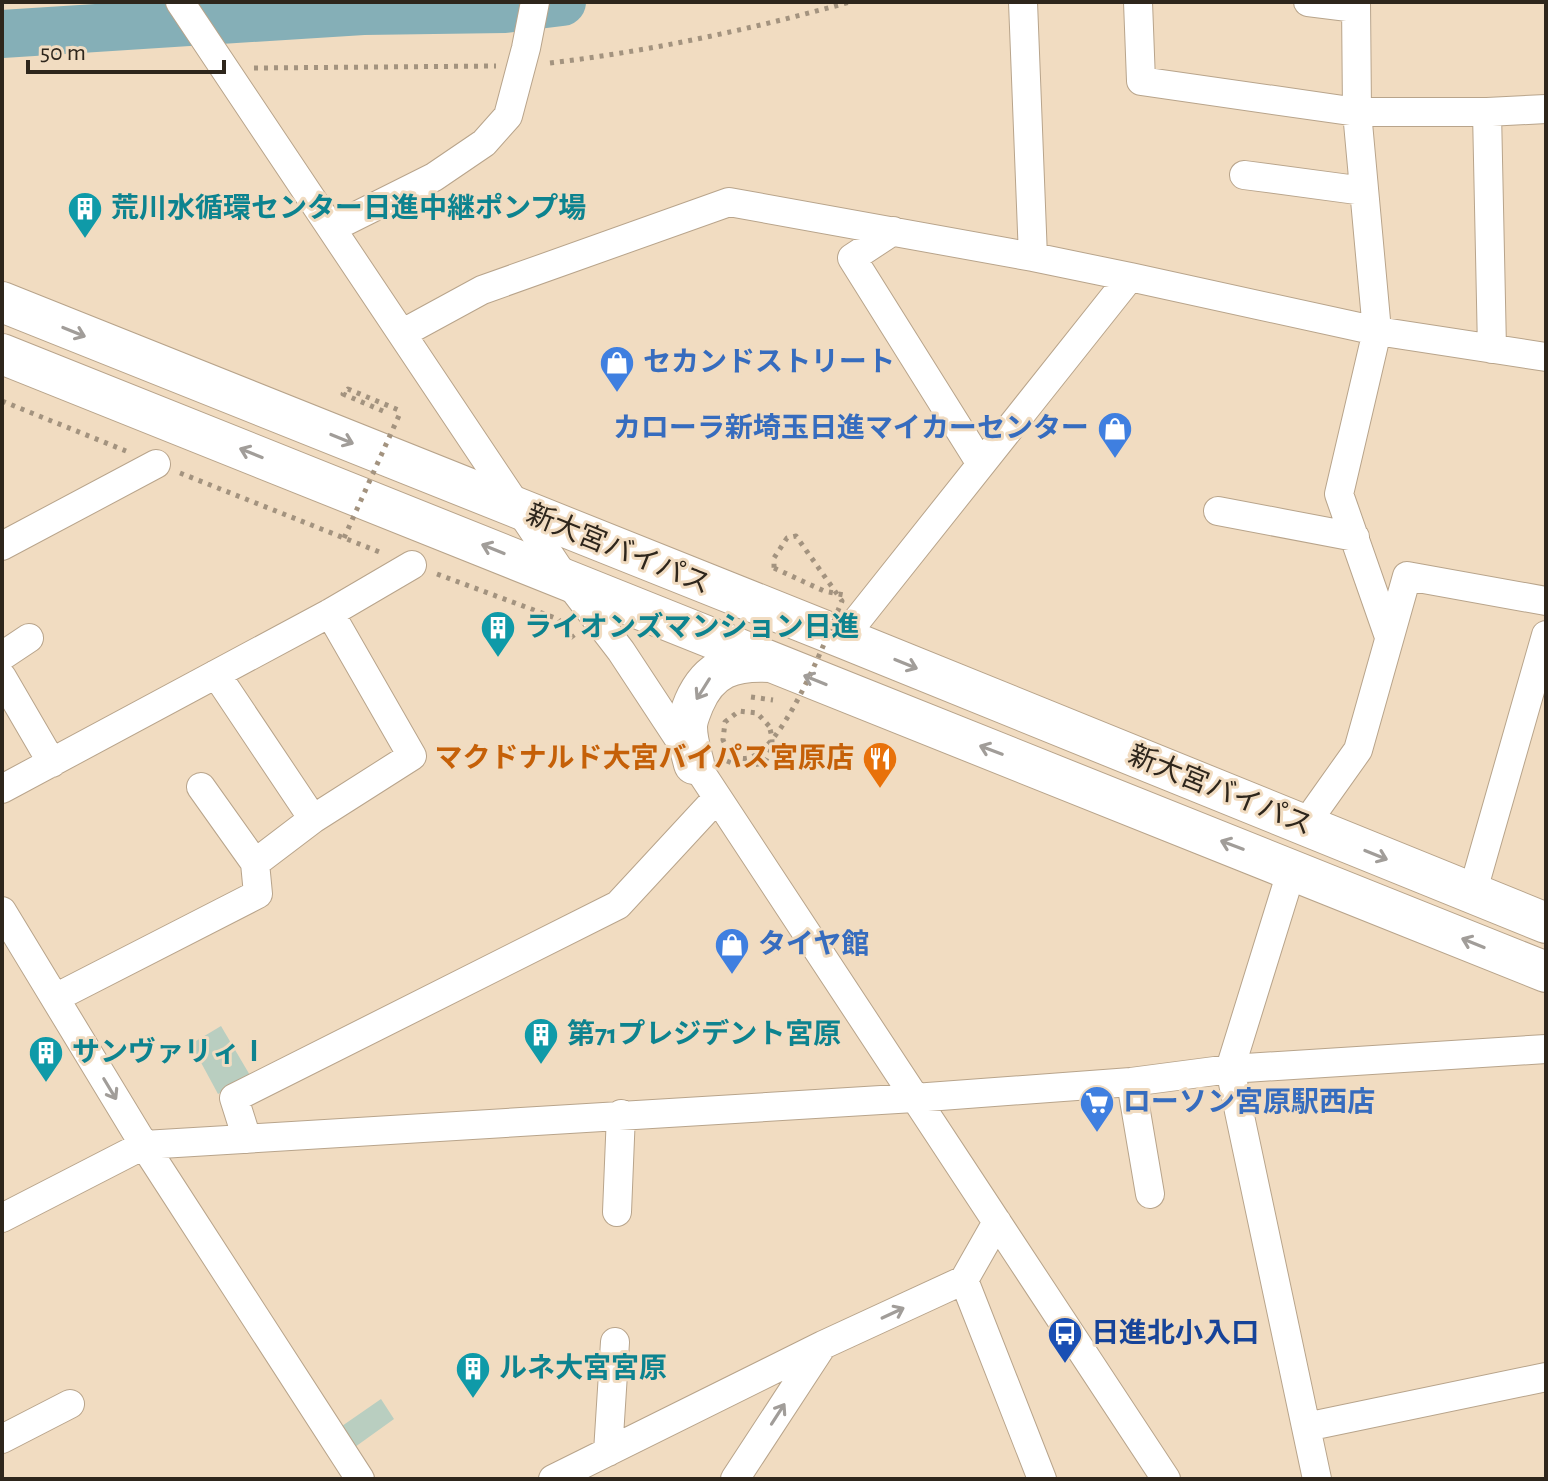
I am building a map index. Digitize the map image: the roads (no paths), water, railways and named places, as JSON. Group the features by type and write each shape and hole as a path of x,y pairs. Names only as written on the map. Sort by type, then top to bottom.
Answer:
{"highway":[{"name":"新大宮バイパス","path":"2,302 521,511 855,623 1304,826 1546,923"},
{"name":"新大宮バイパス","path":"2,354 1546,972"},
{"path":"708,761 687,724 706,681 735,663 770,662"}],"street":[{"path":"180,2 565,578 708,761 717,798 1166,1479"},
{"path":"332,228 434,177 484,143 508,116 535,2"},
{"path":"1023,2 1033,257"},
{"path":"1138,2 1141,81 1357,112 1546,109"},
{"path":"1308,2 1356,5 1357,112 1377,331 1339,494 1389,637"},
{"path":"1487,112 1492,349"},
{"path":"1244,175 1364,191"},
{"path":"403,333 482,290 729,202 1033,257 1377,331 1546,357"},
{"path":"893,231 852,258 981,464"},
{"path":"855,623 1130,277"},
{"path":"2,546 156,464"},
{"path":"1218,511 1355,537"},
{"path":"2,789 330,613 412,565"},
{"path":"1304,826 1358,750 1407,576 1546,601"},
{"path":"255,863 313,819 412,756 330,613"},
{"path":"1472,894 1546,635"},
{"path":"2,656 29,638"},
{"path":"216,674 313,819"},
{"path":"2,677 52,763"},
{"path":"55,998 258,894 255,863 201,787"},
{"path":"247,1139 234,1098 618,905 717,798"},
{"path":"1292,869 1230,1069 1317,1479"},
{"path":"2,911 144,1145 360,1479"},
{"path":"2,1218 144,1145 914,1098 1131,1082 1230,1069 1546,1049"},
{"path":"1131,1082 1150,1194"},
{"path":"617,1212 621,1114"},
{"path":"553,1479 823,1345 964,1280 997,1222"},
{"path":"964,1280 1042,1479"},
{"path":"608,1452 615,1342"},
{"path":"735,1479 823,1345"},
{"path":"1306,1427 1546,1377"},
{"path":"2,1439 70,1404"}],"waterway":[{"path":"2,34 363,11 505,9 562,2"}],"place":[{"name":"荒川水循環センター日進中継ポンプ場","path":"85,240"},
{"name":"セカンドストリート","path":"617,394"},
{"name":"カローラ新埼玉日進マイカーセンター","path":"1115,460"},
{"name":"ライオンズマンション日進","path":"498,659"},
{"name":"マクドナルド大宮バイパス宮原店","path":"880,790"},
{"name":"タイヤ館","path":"732,976"},
{"name":"第71プレジデント宮原","path":"541,1066"},
{"name":"サンヴァリィⅠ","path":"46,1084"},
{"name":"ローソン宮原駅西店","path":"1097,1134"},
{"name":"日進北小入口","path":"1065,1365"},
{"name":"ルネ大宮宮原","path":"473,1400"}]}
